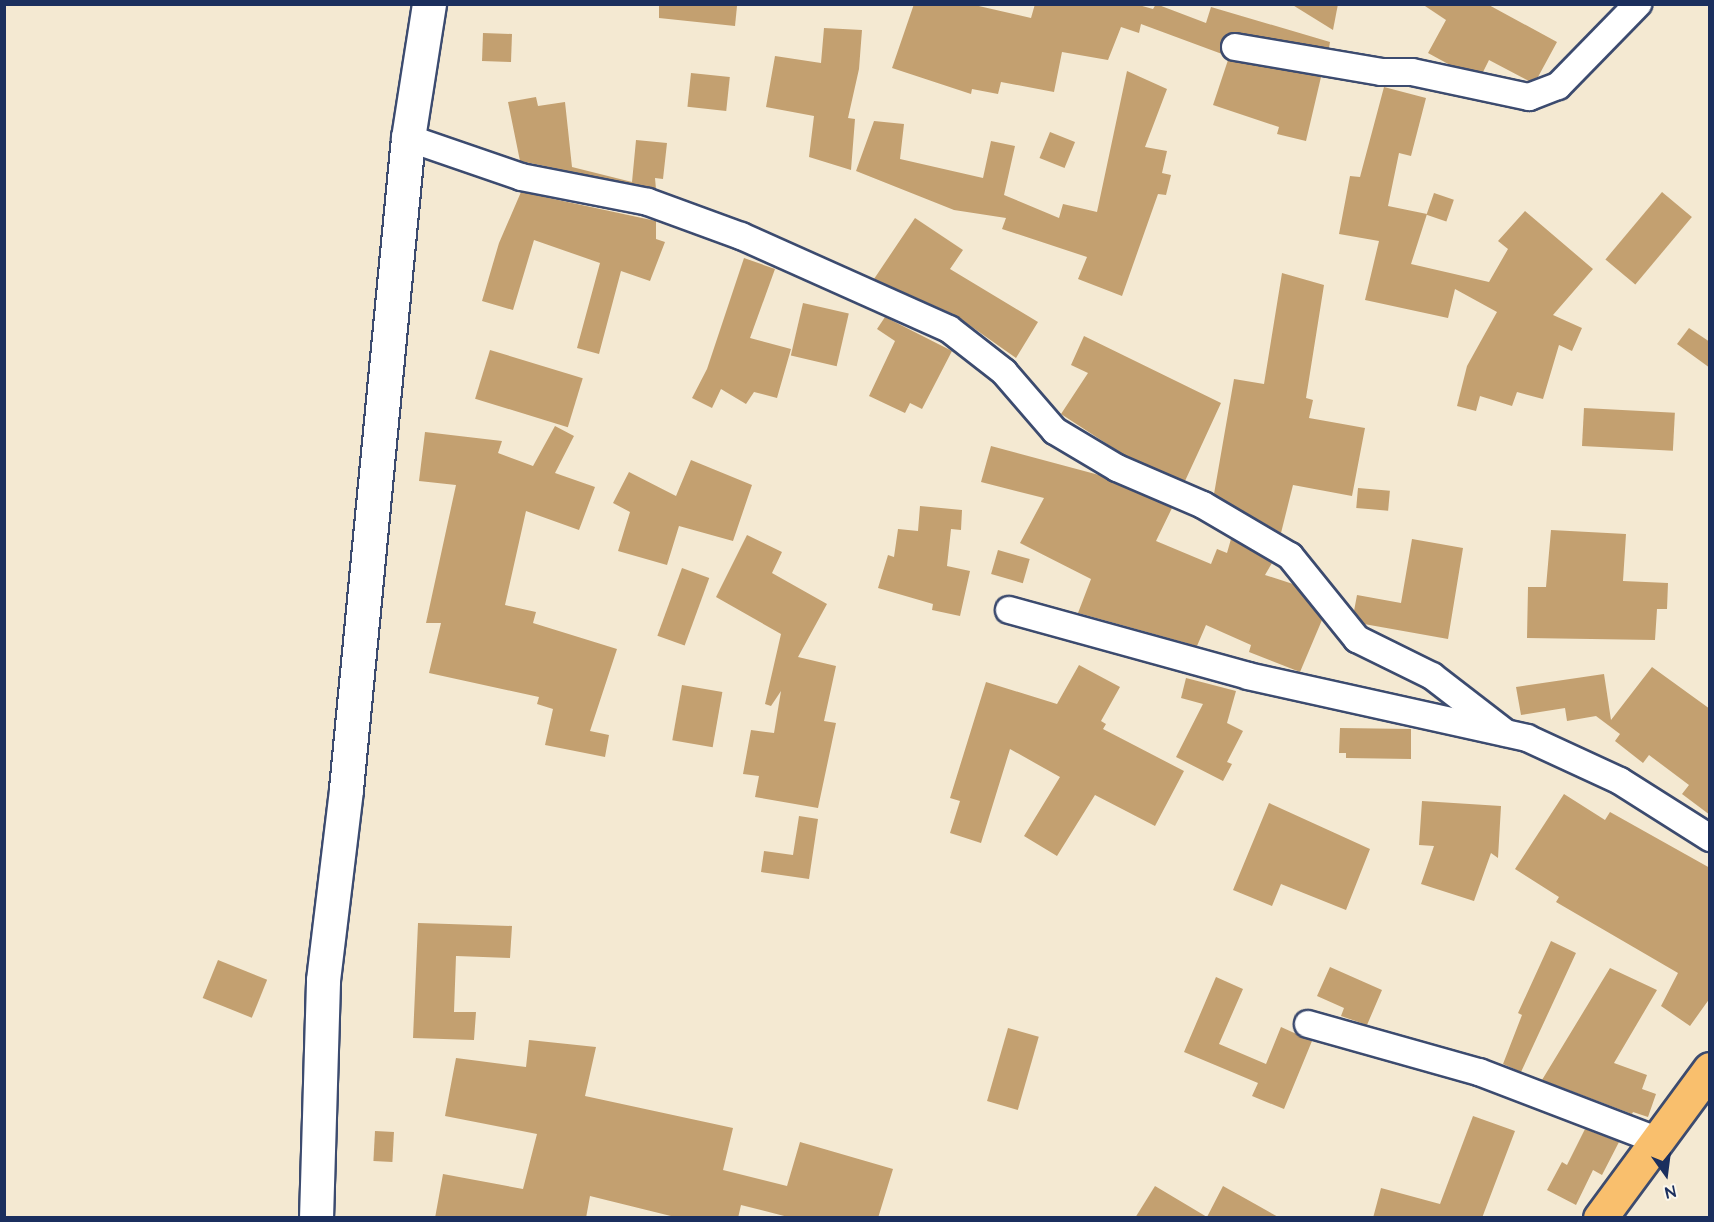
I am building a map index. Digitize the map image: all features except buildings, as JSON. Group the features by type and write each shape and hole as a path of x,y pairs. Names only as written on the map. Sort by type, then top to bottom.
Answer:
{"main road":[{"path":"1600,1218 1710,1069"}],"street":[{"path":"316,1218 323,980 346,789 408,138 429,4"},
{"path":"1235,47 1381,72 1412,72 1529,97 1567,78 1638,4"},
{"path":"408,138 521,177 648,202 741,236 949,329 1004,372 1055,431 1117,468 1203,505 1290,556 1357,639 1432,676 1506,733"},
{"path":"1009,610 1248,676 1527,738 1620,781 1710,838"},
{"path":"1308,1024 1479,1072 1659,1141"}]}
